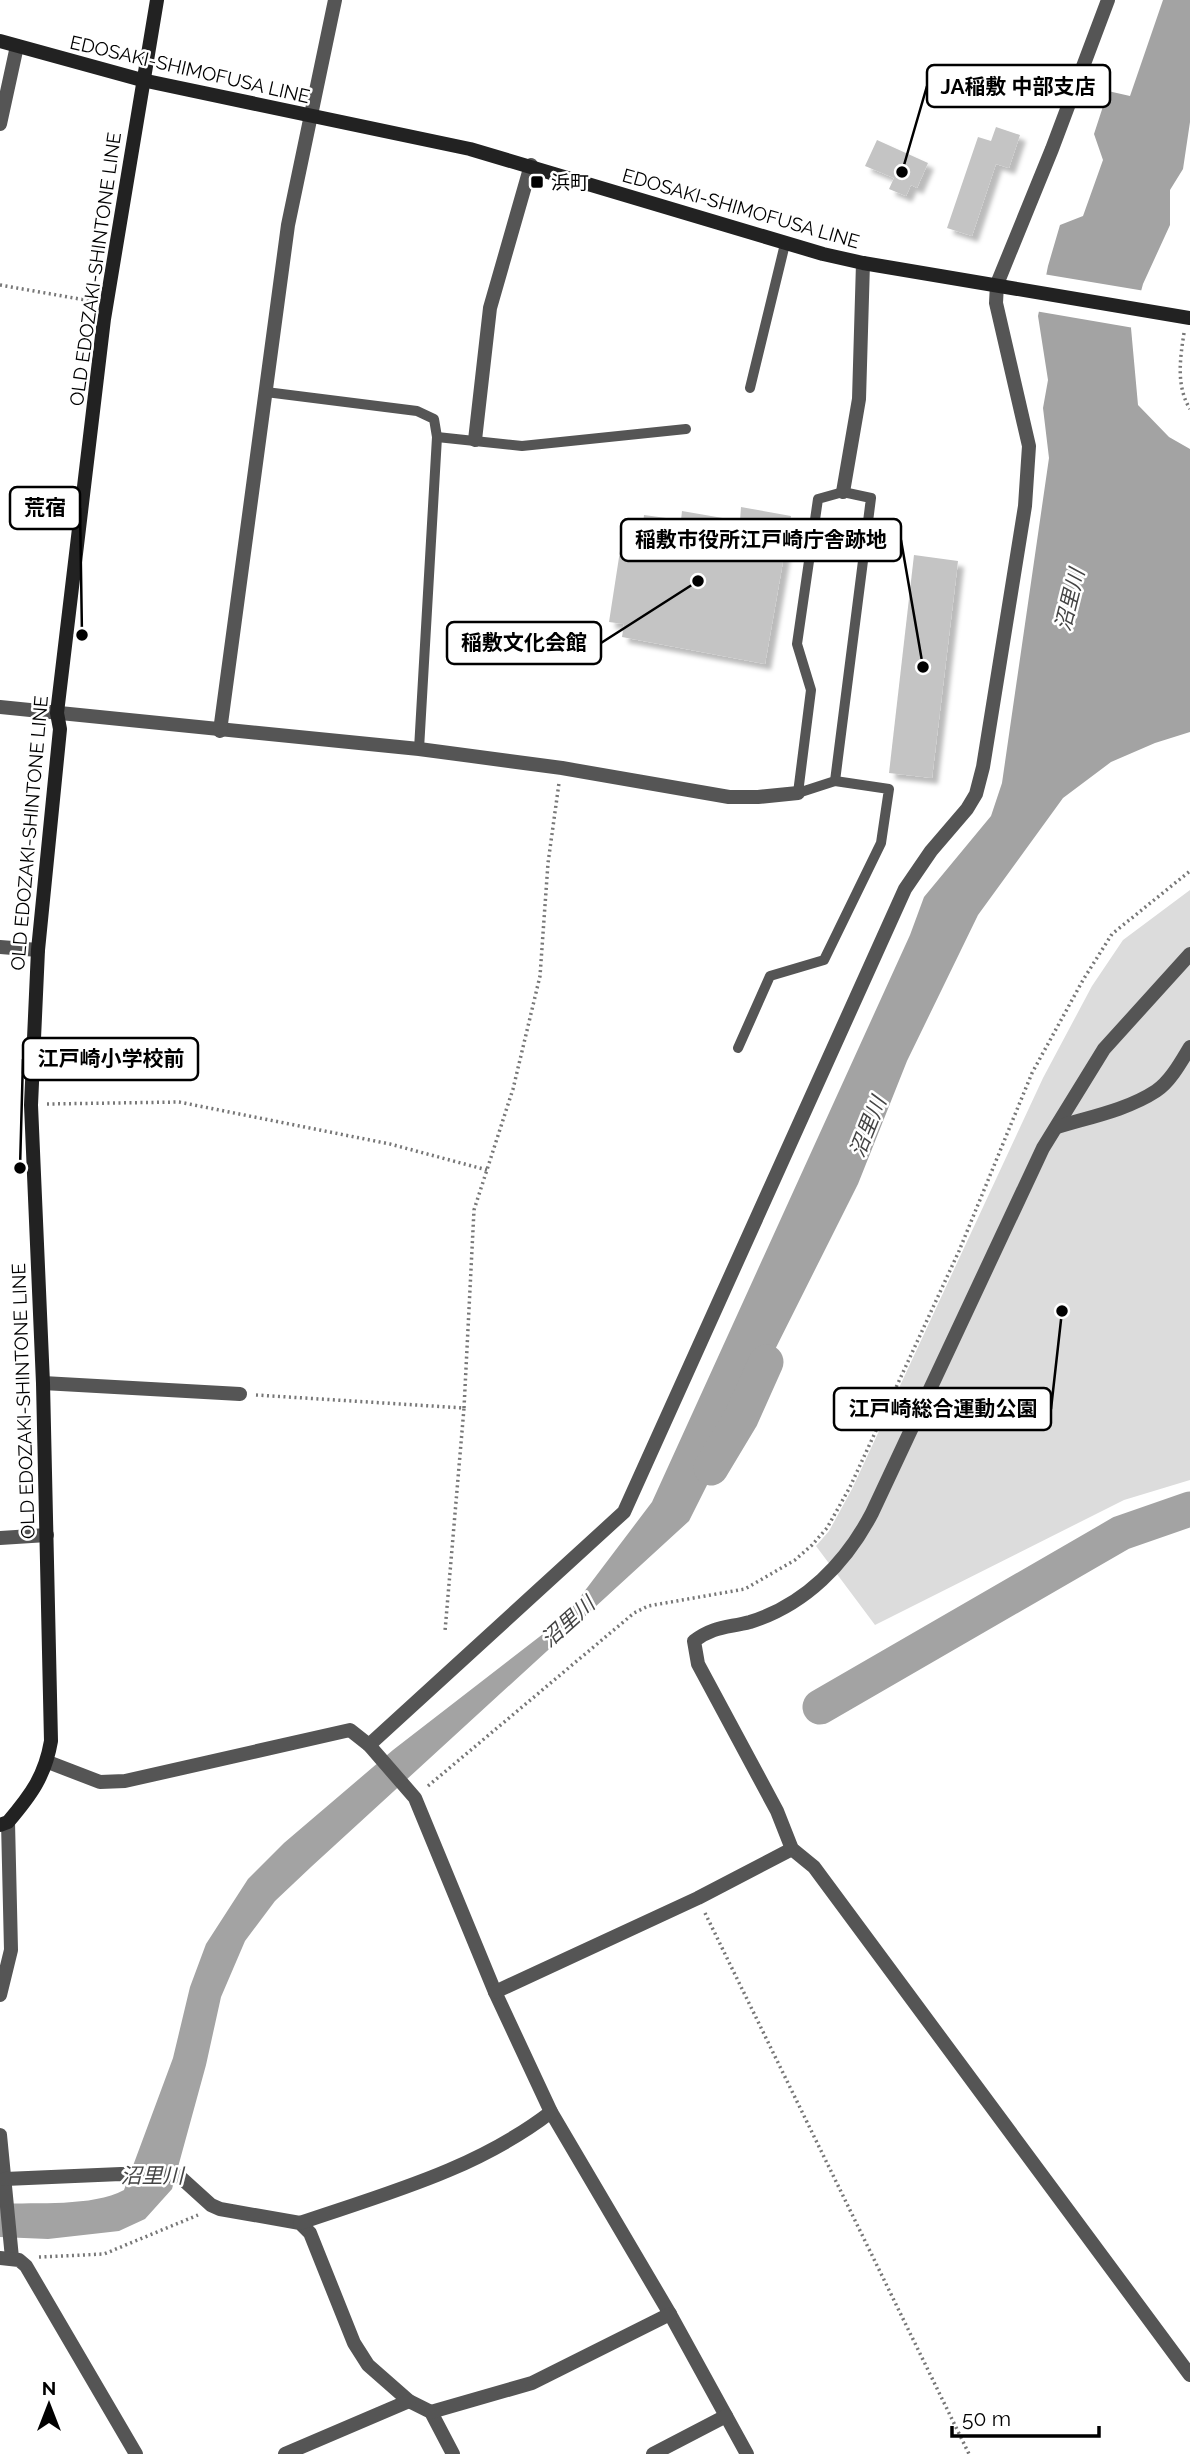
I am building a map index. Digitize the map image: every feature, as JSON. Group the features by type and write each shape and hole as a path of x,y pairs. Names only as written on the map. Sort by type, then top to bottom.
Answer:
{"street":[{"name":"OLD EDOZAKI-SHINTONE LINE","path":"4,1824 38,1783 48,1762 52,1707 43,1383 31,1105 38,950 60,729 57,712 106,304 157,0"},
{"path":"220,731 288,225 334,0"},
{"path":"372,1748 624,1512 905,889 930,851 967,809 976,794 983,767 1025,506 1028,472 1029,446 996,303 997,284 1108,0"},
{"name":"EDOSAKI-SHIMOFUSA LINE","path":"0,41 142,80 470,149 531,165 785,244 863,263 1185,317"},
{"path":"0,124 17,46"},
{"path":"475,440 490,308 531,165"},
{"path":"844,492 859,399 863,263"},
{"path":"0,707 419,749 562,768 729,797 798,793"},
{"path":"0,947 38,950"},
{"path":"1190,954 1104,1049 1043,1147 860,1535 843,1560 804,1594 777,1611 749,1622 708,1630 694,1641 698,1664 776,1811 792,1849 814,1867 1190,2375"},
{"path":"1057,1127 1121,1108 1158,1090 1180,1064 1190,1047"},
{"path":"43,1383 240,1394"},
{"path":"0,1538 47,1535"},
{"path":"48,1762 100,1782 125,1781 350,1730 372,1748 412,1794 495,1992 551,2112 670,2314 747,2454"},
{"path":"0,1995 11,1950 4,1824"},
{"path":"495,1992 698,1898 792,1849"},
{"path":"2,2179 121,2174 179,2176 211,2205 220,2209 300,2223 451,2171 526,2132 551,2112"},
{"path":"0,2135 10,2259 26,2266 136,2454"},
{"path":"300,2223 310,2233 354,2343 368,2365 409,2401 431,2412 453,2454"},
{"path":"431,2412 532,2383 670,2314"},
{"path":"285,2454 409,2401"},
{"path":"653,2454 726,2416"}],"lane":[{"path":"751,388 785,244"},
{"path":"266,392 417,411 434,419 437,436 419,749"},
{"path":"437,436 522,446 687,429"},
{"path":"738,1048 770,976 824,960 881,843 889,789 835,781 798,793 811,690 797,644 818,499 844,492 871,498 835,781"}],"path":[{"path":"0,285 106,304"},
{"path":"1185,317 1180,356 1180,387 1190,409"},
{"path":"445,1631 464,1408 474,1210 513,1089 540,976 548,863 562,768"},
{"path":"412,1794 634,1613 648,1606 746,1589 795,1560 827,1528 850,1487 960,1251 1032,1073 1076,992 1112,934 1190,871"},
{"path":"31,1105 179,1102 390,1144 487,1170"},
{"path":"240,1394 464,1408"},
{"path":"698,1898 969,2454"},
{"path":"10,2259 104,2254 186,2218 220,2209"}],"shaded area":[{"path":"1190,890 1190,1480 1124,1500 875,1625 816,1546 829,1531 852,1489 1043,1078 1092,986 1123,940"}],"water":[{"path":"1163,0 1190,0 1190,122 1183,169 1170,190 1170,225 1143,284 1131,328 1138,405 1169,437 1190,449 1190,732 1155,743 1111,762 1063,798 978,915 907,1061 858,1184 689,1521 275,1901 245,1941 221,1997 206,2065 172,2189 145,2219 119,2231 48,2239 0,2237 0,2204 64,2203 96,2199 124,2190 173,2058 190,1987 206,1944 248,1879 284,1843 393,1750 565,1617 652,1502 910,935 924,897 991,816 1002,783 1049,458 1043,408 1048,380 1038,316 1048,266 1060,225 1083,216 1103,160 1094,134 1108,91 1130,96"},
{"path":"1190,1504 1190,1515 1123,1539 1121,1527"}],"pier":[{"path":"1043,274 1145,291 1134,328 1035,311"}],"building":[{"path":"996,127 1020,135 1009,168 996,164 972,236 947,228 978,137 991,141"},
{"path":"877,140 928,163 917,188 911,185 906,196 889,189 894,178 865,166"},
{"path":"741,507 791,516 765,664 622,637 624,624 609,622 622,538 641,541 644,515 681,520 682,511 740,521"},
{"path":"914,555 958,561 932,778 889,773"}],"waterway":[{"name":"沼里川","path":"711,1468 741,1418 766,1362"},
{"path":"820,1707 1121,1533 1190,1509"}],"place":[{"name":"JA稲敷 中部支店","path":"902,172"},
{"name":"浜町","path":"537,182"},
{"name":"稲敷文化会館","path":"698,581"},
{"name":"荒宿","path":"82,635"},
{"name":"稲敷市役所江戸崎庁舎跡地","path":"923,667"},
{"name":"江戸崎小学校前","path":"20,1168"},
{"name":"江戸崎総合運動公園","path":"1062,1311"}]}
